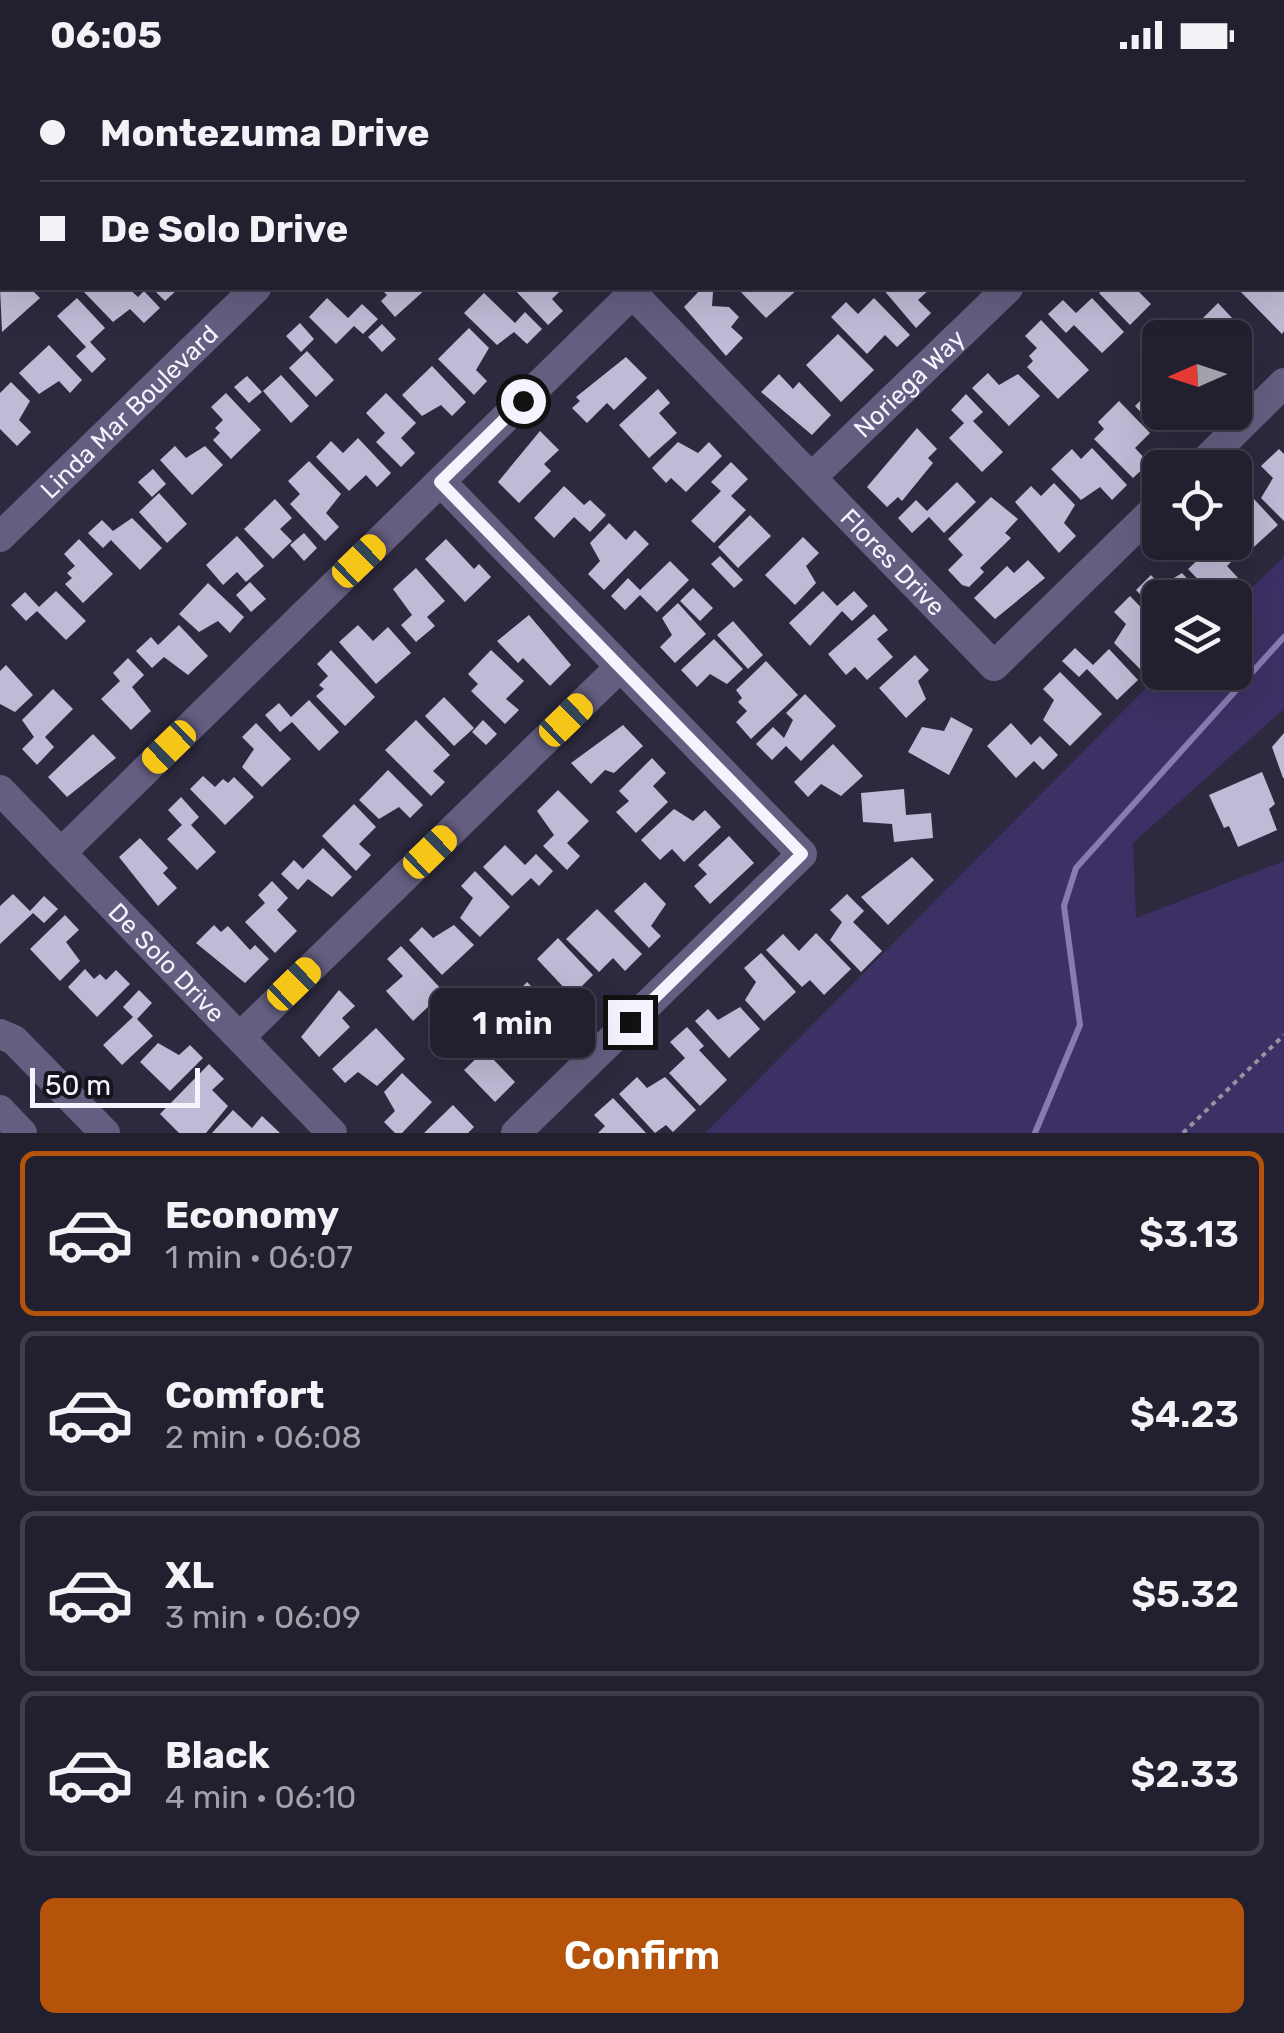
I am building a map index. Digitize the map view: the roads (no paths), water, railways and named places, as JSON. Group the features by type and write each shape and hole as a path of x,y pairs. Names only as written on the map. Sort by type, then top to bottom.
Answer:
{"street":[{"name":"Linda Mar Boulevard","path":"0,536 254,290"},
{"name":"Flores Drive","path":"635,290 994,666 1142,522"},
{"path":"61,853 635,290"},
{"name":"Noriega Way","path":"812,477 1006,290"},
{"path":"1216,450 1284,383"},
{"path":"440,482 802,854 516,1133"},
{"path":"240,1038 620,667"},
{"name":"De Solo Drive","path":"0,790 332,1133"},
{"path":"0,1034 14,1040 92,1129"},
{"path":"0,1110 22,1133"}],"waterway":[{"path":"1035,1133 1080,1025 1064,906 1076,868 1284,637"}]}
